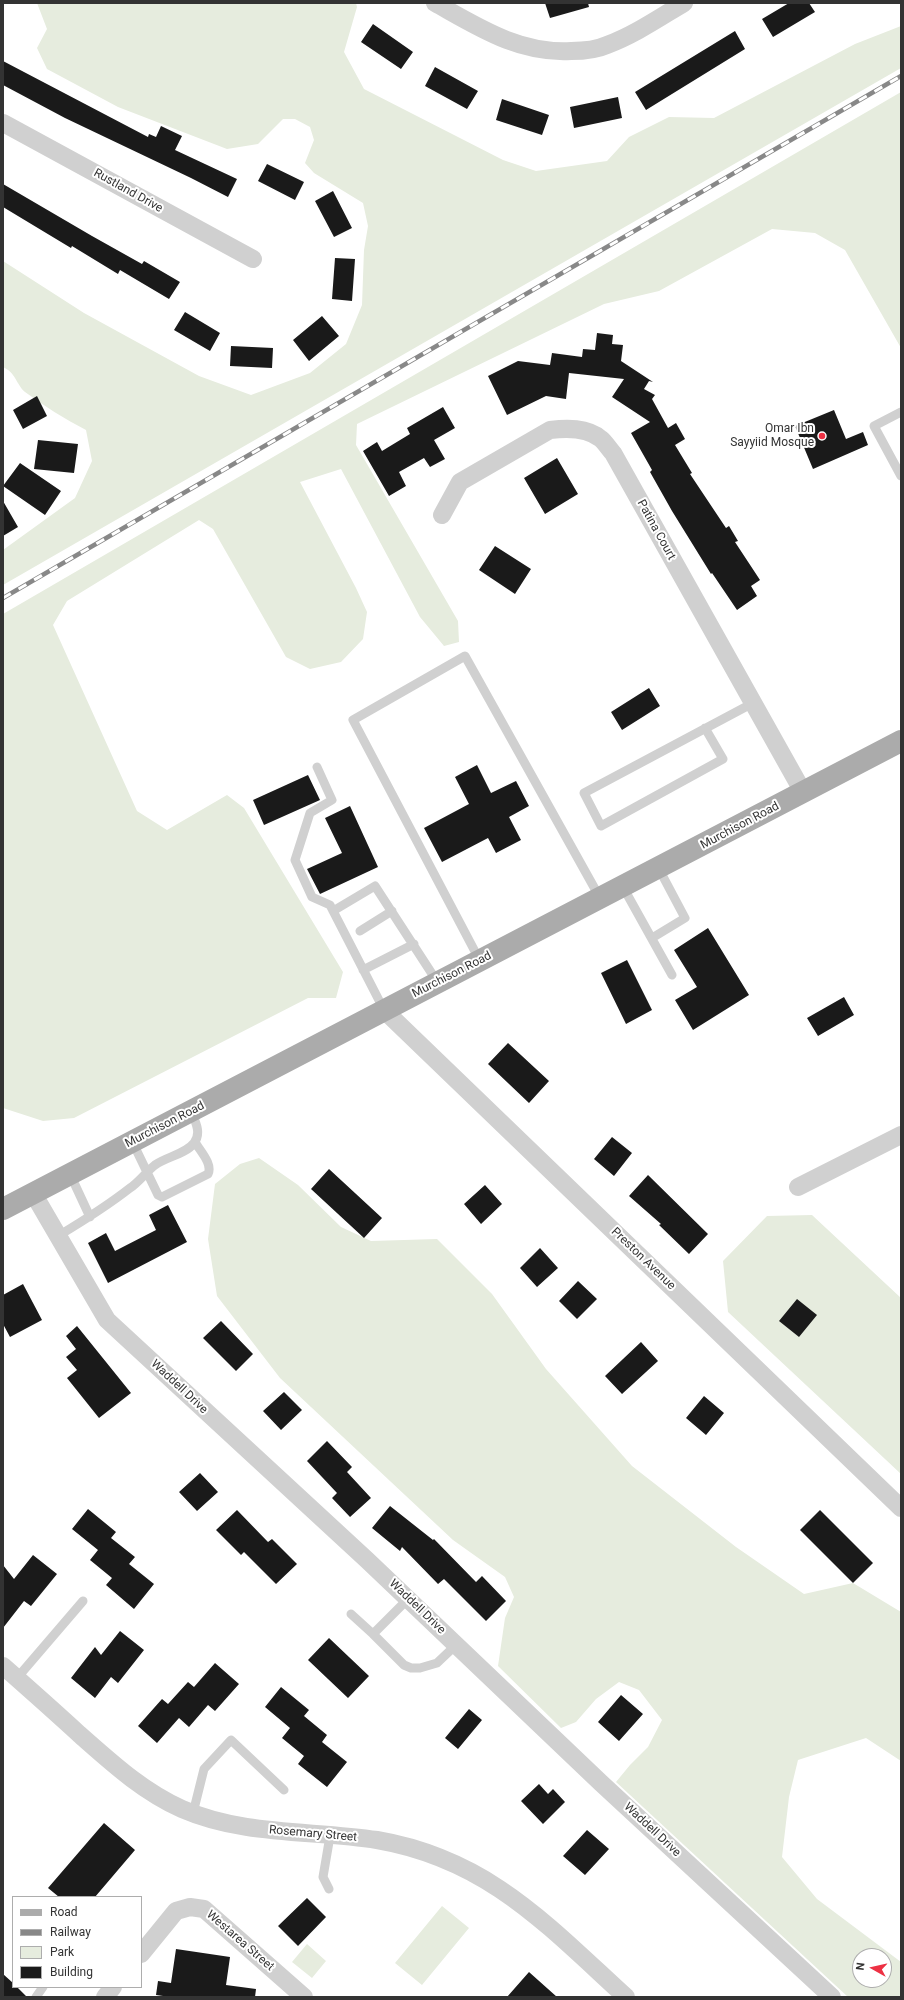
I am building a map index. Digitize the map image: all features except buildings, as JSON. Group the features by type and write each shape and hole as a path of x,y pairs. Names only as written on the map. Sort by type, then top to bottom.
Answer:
{"main road":[{"name":"Murchison Road","path":"3,1209 658,869 901,741"}],"street":[{"path":"435,3 493,35 514,44 536,50 560,52 582,51 605,46 626,37 684,3"},
{"name":"Rustland Drive","path":"3,123 253,259"},
{"name":"Patina Court","path":"442,515 460,482 550,430 565,428 583,430 601,438 612,453 803,792"},
{"name":"Preston Avenue","path":"384,1010 901,1508"},
{"path":"798,1188 901,1135"},
{"name":"Waddell Drive","path":"33,1193 107,1320 408,1599 832,1997"},
{"name":"Rosemary Street","path":"3,1666 124,1774 152,1793 192,1812 237,1826 375,1840 409,1846 442,1857 473,1872 530,1910 626,1997"},
{"name":"Westarea Street","path":"142,1953 176,1911 190,1907 204,1909 303,1997"},
{"path":"105,1997 112,1988"}],"lane":[{"path":"901,412 874,426 901,476"},
{"path":"480,961 353,720 465,656 600,898"},
{"path":"705,728 723,759 601,826 584,793 705,728 753,703"},
{"path":"317,767 332,800 310,813 295,860 312,897 330,905 384,1010"},
{"path":"652,938 685,918 658,869"},
{"path":"333,911 376,886 438,983"},
{"path":"623,887 672,975"},
{"path":"360,931 392,912"},
{"path":"363,970 414,944"},
{"path":"58,1236 90,1217 132,1187 161,1161 185,1150 195,1142 198,1137 198,1127 191,1111"},
{"path":"132,1141 158,1195 162,1197 206,1176 210,1171 210,1168 195,1142"},
{"path":"70,1174 90,1217"},
{"path":"373,1634 408,1599"},
{"path":"17,1678 84,1601"},
{"path":"352,1614 404,1665 411,1668 420,1668 437,1663 456,1645"},
{"path":"192,1812 204,1769 231,1740 284,1790"},
{"path":"329,1889 322,1877 330,1836"},
{"path":"36,1997 42,1988"}],"green space":[{"path":"37,3 356,3 357,7 344,52 364,89 503,160 536,171 607,161 629,137 669,117 714,118 855,44 901,26 901,68 3,585 3,550 75,498 92,461 86,430 25,392 11,372 3,367 3,261 84,313 199,376 251,395 310,373 346,344 362,305 364,250 368,226 363,203 314,173 305,163 314,140 310,127 295,119 283,119 258,144 227,149 118,107 47,69 37,48 47,29"},
{"path":"901,92 901,348 845,250 815,233 772,229 659,291 604,304 357,424 356,445 458,621 459,642 444,646 420,617 341,469 300,482 356,588 367,612 363,639 341,662 310,669 286,657 213,529 199,520 67,601 53,625 137,811 167,830 227,795 244,808 343,972 336,998 308,998 74,1118 43,1121 3,1108 3,614"},
{"path":"259,1158 298,1185 341,1227 371,1241 437,1239 492,1294 546,1369 632,1466 736,1547 804,1594 853,1583 901,1612 901,1761 866,1738 798,1760 789,1797 782,1857 817,1899 882,1948 852,1948 852,1988 892,1988 892,1955 901,1962 901,1997 848,1997 616,1782 648,1747 662,1720 639,1690 619,1682 596,1699 576,1722 561,1728 498,1666 505,1618 514,1597 505,1577 453,1540 280,1378 217,1296 208,1239 215,1184 240,1164"},
{"path":"812,1215 901,1298 901,1474 728,1312 723,1261 767,1216"},
{"path":"442,1906 469,1928 422,1985 395,1963"},
{"path":"307,1944 326,1961 312,1978 292,1962"}],"railway":[{"path":"3,598 901,76"}],"place":[{"name":"Omar Ibn Sayyiid Mosque","path":"822,436"}]}
